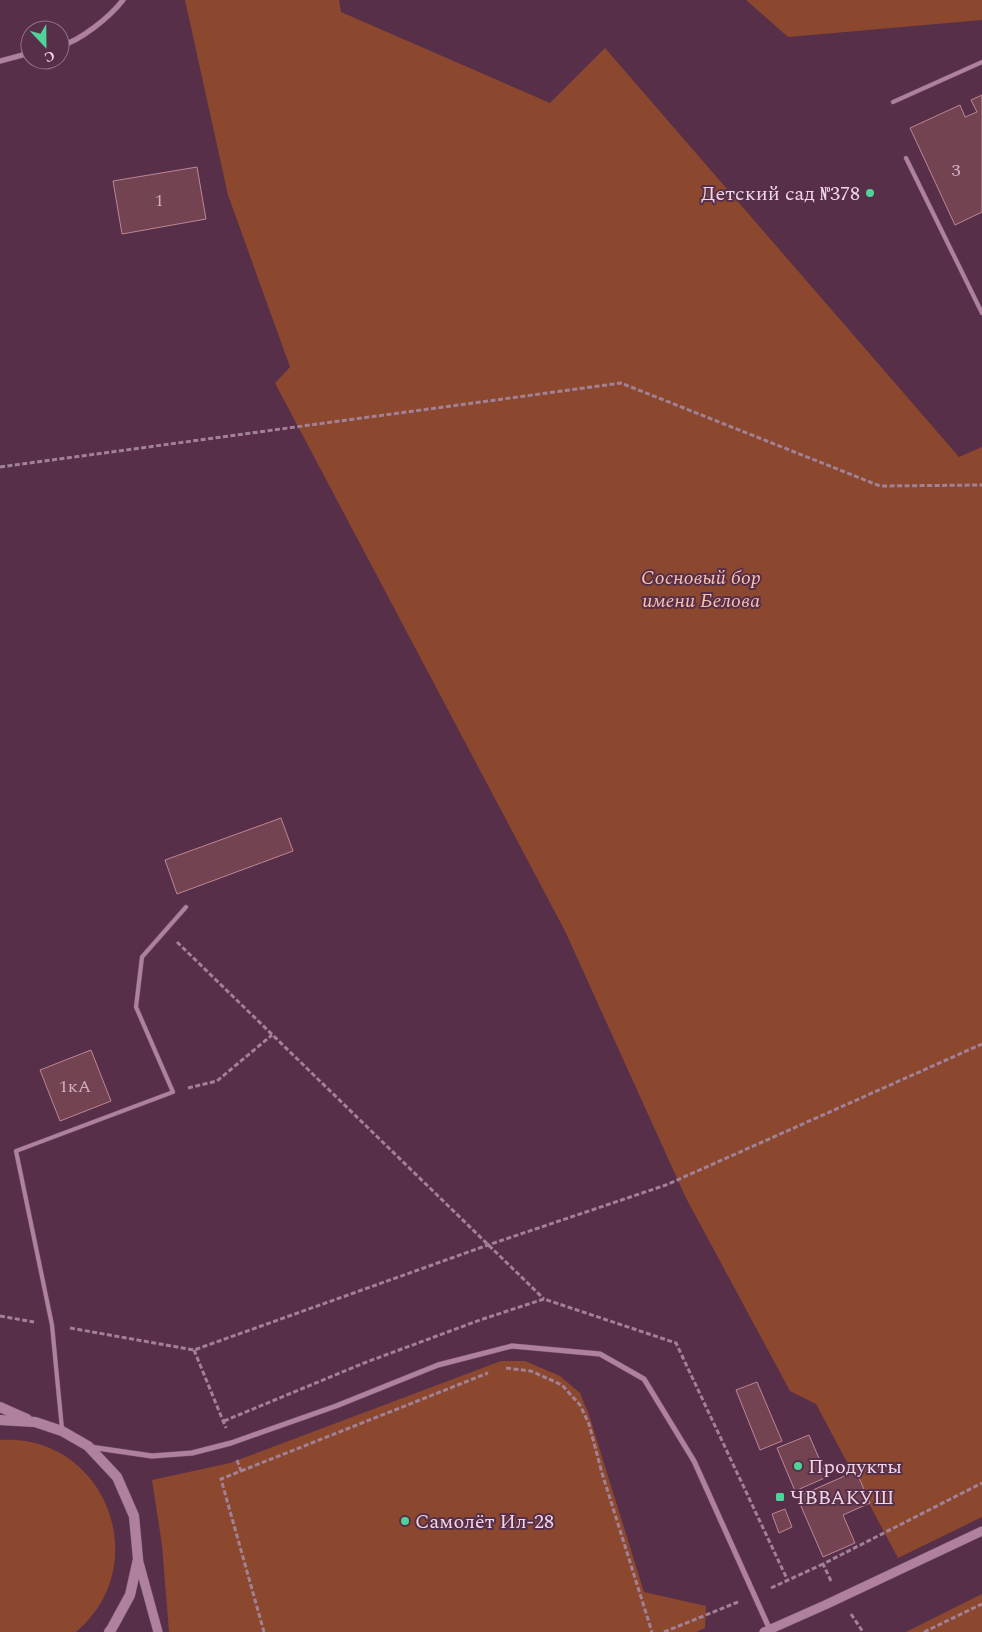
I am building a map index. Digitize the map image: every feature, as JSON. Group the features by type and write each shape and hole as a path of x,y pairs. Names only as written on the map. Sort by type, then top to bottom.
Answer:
{"main road":[{"path":"0,1407 62,1431 88,1446 117,1477 134,1516 138,1559 130,1595 109,1632"},
{"path":"0,1420 35,1422"}],"street":[{"path":"70,43 115,11 123,0"},
{"path":"0,61 20,56"},
{"path":"88,1446 152,1456 192,1453 231,1443 336,1406 438,1365 512,1346 600,1354 644,1379 694,1461 754,1595 767,1631 982,1531"},
{"path":"138,1559 158,1632"}],"lane":[{"path":"893,102 982,62"},
{"path":"906,158 982,313"},
{"path":"62,1431 52,1325 16,1151 172,1092 136,1007 142,957 186,907"}],"path":[{"path":"0,467 621,383 880,486 982,485"},
{"path":"166,931 544,1299 676,1343 788,1581"},
{"path":"172,1092 217,1081 272,1035"},
{"path":"0,1316 194,1350 488,1245 666,1185 982,1044"},
{"path":"224,1420 364,1363 480,1320 544,1299"},
{"path":"194,1350 224,1420 241,1471"},
{"path":"502,1367 531,1371 562,1385 580,1405 589,1424 602,1473 652,1632"},
{"path":"264,1632 221,1479 493,1371"},
{"path":"664,1632 788,1581 982,1484"},
{"path":"824,1564 839,1598"},
{"path":"924,1632 982,1604"}],"green space":[{"name":"Сосновый бор имени Белова","path":"185,0 339,0 341,12 550,103 605,48 959,457 982,447 982,1517 898,1558 816,1404 790,1391 686,1198 565,931 275,383 290,367 228,195"},
{"path":"746,0 982,0 982,20 788,37"},
{"path":"501,1361 525,1361 560,1376 580,1393 589,1415 644,1592 706,1606 705,1628 696,1632 169,1632 162,1545 152,1480 230,1463"},
{"path":"0,1440 37,1443 67,1458 91,1480 107,1508 115,1540 113,1573 100,1604 76,1632 0,1632"},
{"path":"982,1594 982,1632 906,1632"}],"building":[{"path":"982,95 982,212 955,225 910,128 960,105 965,117 977,112 971,100"},
{"path":"197,167 206,219 122,234 113,181"},
{"path":"281,818 293,851 177,894 165,860"},
{"path":"91,1050 111,1101 60,1121 40,1070"},
{"path":"757,1382 782,1441 760,1450 736,1390"},
{"path":"809,1435 827,1477 795,1491 777,1448"},
{"path":"856,1471 870,1503 843,1515 855,1543 823,1557 797,1497"},
{"path":"785,1509 792,1527 779,1533 772,1514"}],"place":[{"name":"Детский сад №378","path":"870,193"},
{"name":"Продукты","path":"798,1466"},
{"name":"ЧВВАКУШ","path":"780,1497"},
{"name":"Самолёт Ил-28","path":"405,1521"}]}
